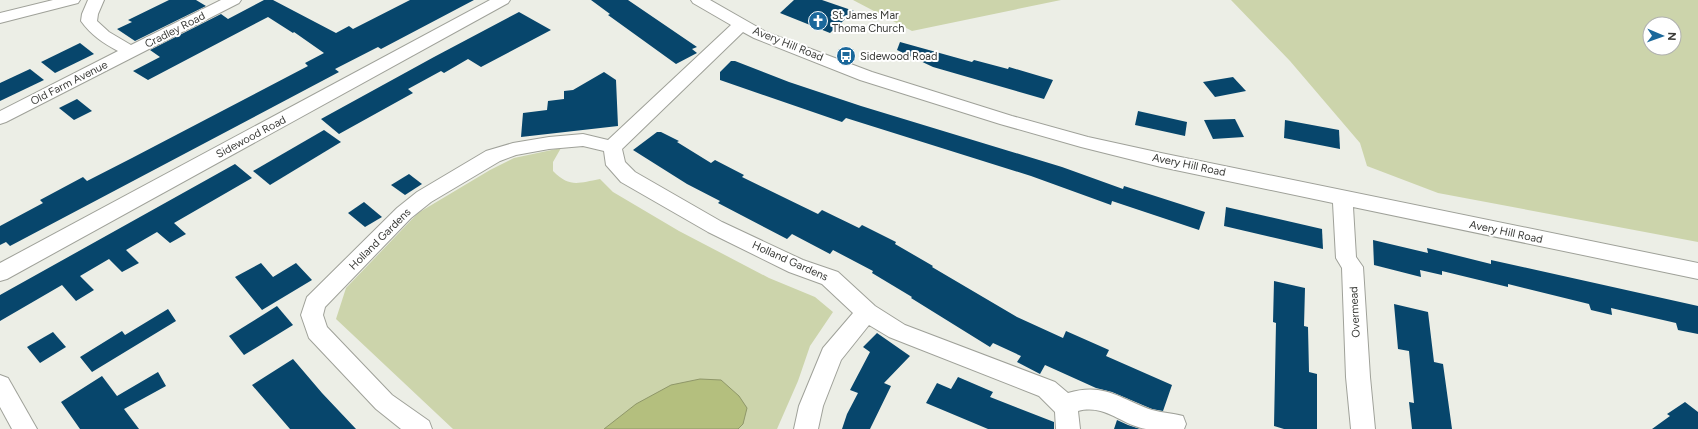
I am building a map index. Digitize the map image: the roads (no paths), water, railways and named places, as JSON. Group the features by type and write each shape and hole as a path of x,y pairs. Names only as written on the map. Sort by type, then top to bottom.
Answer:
{"street":[{"path":"0,18 72,0"},
{"path":"96,0 90,14 89,21 94,28 100,35 135,50"},
{"name":"Cradley Road","path":"135,50 233,0"},
{"name":"Sidewood Road","path":"0,273 502,0"},
{"name":"Avery Hill Road","path":"699,0 760,35 866,76 1006,120 1103,146 1343,198 1698,271"},
{"path":"612,147 742,24"},
{"name":"Old Farm Avenue","path":"0,118 135,50"},
{"name":"Holland Gardens","path":"420,429 384,402 316,332 312,315 315,303 404,213 424,197 493,156 513,149 549,143 583,140 612,147 616,164 628,177 646,189 714,227 796,266 830,278 867,312 897,331 1047,389 1060,400 1063,405 1068,417 1068,429"},
{"name":"Overmead","path":"1343,198 1346,258 1352,267 1358,377 1363,429"},
{"path":"806,429 811,406 831,354 867,312"},
{"path":"0,385 25,429"},
{"path":"1063,405 1087,398 1107,402 1152,422 1174,424"}],"place":[{"name":"St James Mar Thoma Church","path":"818,21"},
{"name":"Sidewood Road","path":"846,56"}]}
